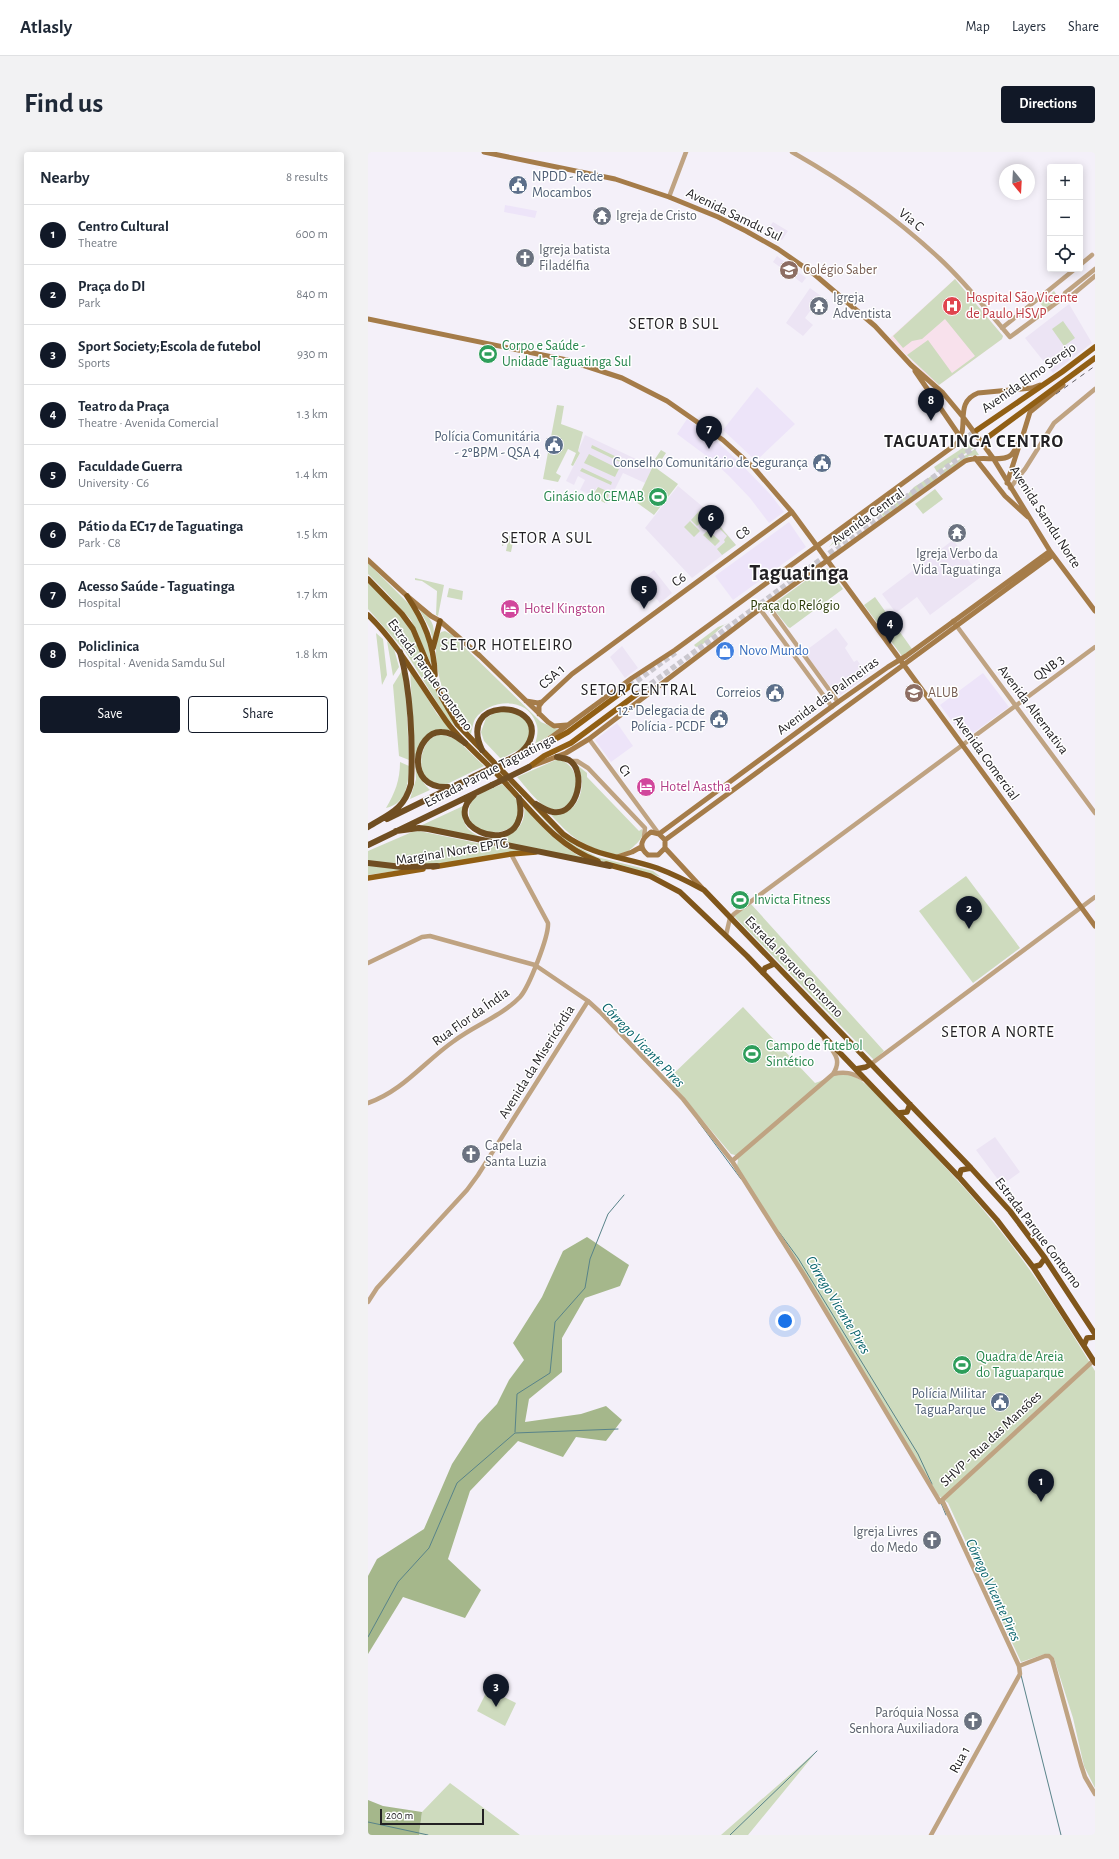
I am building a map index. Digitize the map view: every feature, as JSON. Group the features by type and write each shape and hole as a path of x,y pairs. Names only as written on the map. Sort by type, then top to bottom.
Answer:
{"highway":[{"name":"Estrada Parque Contorno","path":"368,579 409,622 449,712 465,733 536,804 563,834 575,843 593,851 657,868 704,890 910,1104 1010,1211 1045,1258 1095,1336"},
{"path":"407,596 424,622 433,648 436,680"},
{"name":"Estrada Parque Contorno","path":"368,615 400,652 442,716 465,743 556,836 568,846 586,857 610,866 650,876 668,884 690,900 819,1030 959,1177 997,1220 1033,1267 1094,1361"},
{"path":"433,648 440,621"},
{"path":"368,828 401,806 411,784 408,697 406,676 400,652"},
{"path":"482,750 477,737 477,729 483,716 497,709 513,710 526,716 532,728 531,739 518,756"},
{"path":"452,787 436,787 424,780 420,771 419,754 424,741 435,733 448,733 465,743"},
{"name":"Estrada Parque Taguatinga","path":"368,828 518,756"},
{"path":"536,804 553,812 558,812 564,811 572,803 578,781 577,773 571,761 566,758 556,757"},
{"name":"Estrada Parque Taguatinga","path":"368,845 529,767"},
{"path":"479,791 469,802 466,813 470,825 476,831 482,833 504,833 514,828 519,819 519,798"},
{"path":"396,831 419,828 428,829 610,866"},
{"path":"368,863 402,867 438,866"},
{"path":"762,973 767,967 774,964"},
{"path":"856,1069 866,1067 871,1064"},
{"path":"898,1113 907,1112 910,1104"},
{"path":"959,1177 961,1170 971,1168"},
{"path":"1033,1267 1040,1265 1045,1258"},
{"path":"1084,1345 1087,1338 1095,1336"}],"main road":[{"name":"Avenida Samdu Sul","path":"484,152 631,183 718,217 778,249 814,274 875,326 911,365 943,393 977,433"},
{"path":"368,319 567,360 622,378 666,400 723,440 754,468 792,512 827,560"},
{"name":"Avenida Elmo Serejo","path":"977,433 1095,346"},
{"name":"Avenida Elmo Serejo","path":"984,440 1095,358"},
{"path":"911,365 961,438"},
{"path":"1009,486 1027,417 1033,408 1071,379 1076,372"},
{"path":"961,438 963,408 972,395 978,393 1032,388 1045,384"},
{"path":"931,396 943,393"},
{"name":"Avenida Samdu Norte","path":"977,433 1052,553 1095,611"},
{"path":"975,458 993,458 1000,460 1010,456 1022,436"},
{"name":"Avenida Central","path":"538,747 817,546 955,445 961,438"},
{"path":"975,458 1005,496 1032,520"},
{"name":"Avenida Central","path":"529,767 556,757 589,739 827,560 911,502 965,461 975,458"},
{"name":"C8","path":"709,573 792,512"},
{"name":"Avenida das Palmeiras","path":"665,840 876,684 901,662 1007,584 1052,553"},
{"path":"368,560 407,596 431,616 440,621 480,656 539,714 554,726 569,724"},
{"name":"Avenida Comercial","path":"827,560 1095,926"},
{"name":"C6","path":"577,671 709,573"},
{"name":"Avenida das Palmeiras","path":"659,834 871,678 901,662"},
{"name":"CSA 1","path":"539,714 539,706 542,702 577,671"},
{"path":"871,678 875,680 876,684"},
{"name":"Estrada Parque Taguatinga","path":"518,756 568,732 630,686"},
{"name":"Estrada Parque Taguatinga","path":"529,767 544,756 571,743 637,694"},
{"name":"CSA 1","path":"525,701 538,704 542,702"},
{"path":"808,724 808,728 814,730"},
{"path":"778,747 783,749 782,754"},
{"path":"753,765 752,770 756,772"},
{"path":"721,799 728,788 724,786"},
{"path":"678,820 676,825 681,828"},
{"path":"651,832 659,834 665,840 665,848 662,852 653,856 648,855 641,847 644,837 651,832"},
{"path":"617,857 641,847"},
{"path":"665,848 704,890"},
{"name":"Marginal Norte EPTG","path":"368,878 511,854 541,852"}],"street":[{"path":"670,197 686,152"},
{"name":"Via C","path":"792,152 828,173 867,199 940,258 973,293 1010,337 1064,298"},
{"path":"1083,262 1092,255"},
{"path":"1064,298 1065,293 1095,269"},
{"path":"1002,328 1071,272"},
{"path":"1064,298 1070,296 1095,276"},
{"path":"1009,486 1025,469 1054,423 1095,389"},
{"path":"767,604 838,702"},
{"path":"760,610 832,707"},
{"name":"Avenida Alternativa","path":"955,623 1095,813"},
{"path":"780,637 787,632"},
{"name":"QNB 3","path":"730,918 1095,647"},
{"path":"802,666 805,666 808,661"},
{"path":"807,673 814,669"},
{"name":"C1","path":"589,739 659,834"},
{"path":"571,761 577,761 588,768 645,828 644,837"},
{"path":"638,821 644,815"},
{"name":"Rua Flor da Índia","path":"368,1103 387,1095 403,1084 453,1041 510,1005 527,988 548,923 545,913 518,869 511,854"},
{"path":"871,1064 1095,897"},
{"path":"726,935 730,918"},
{"path":"368,963 422,937 430,936 535,965 582,997 587,1003 615,1026 682,1097 732,1161 793,1257 941,1501 1018,1666 1045,1656 1049,1656 1052,1659 1082,1770 1095,1794"},
{"name":"Avenida da Misericórdia","path":"368,1302 377,1288 467,1190 478,1175 587,1003"},
{"path":"732,1161 833,1074 837,1068 838,1060 819,1030"},
{"path":"833,1074 842,1072 851,1073 867,1081"},
{"name":"SHVP - Rua das Mansões","path":"941,1501 1094,1361"},
{"name":"Rua 1","path":"932,1835 1019,1675 1018,1666"}],"shaded area":[{"path":"505,205 537,211 535,218 504,212"},
{"name":"Colégio Saber","path":"773,222 788,231 782,240 767,231"},
{"name":"Colégio Saber","path":"777,256 806,278 802,283 773,262"},
{"name":"Hospital São Vicente de Paulo HSVP","path":"955,279 1003,336 1002,339 939,385 931,380 890,338"},
{"path":"810,288 821,296 805,318 813,325 803,336 786,323"},
{"path":"1069,304 1092,343 1053,373 1025,338"},
{"path":"757,387 795,424 756,461 723,430"},
{"path":"687,419 710,435 737,460 770,494 784,512 769,523 750,498 729,476 712,460 677,434"},
{"path":"585,435 653,467 645,483 623,473 614,491 617,492 614,498 611,496 607,504 605,503 609,492 597,487 592,496 580,490 585,480 578,476 574,485 566,481 580,453 578,451"},
{"path":"678,486 709,512 736,545 692,578 645,528"},
{"path":"789,522 806,547 733,600 715,576"},
{"path":"953,540 981,577 930,615 917,597 896,613 882,594"},
{"path":"654,570 672,593 660,603 641,580"},
{"path":"836,628 848,644 845,648 854,662 857,660 868,675 838,697 804,652"},
{"path":"622,646 638,668 625,678 610,657"},
{"path":"983,673 1009,707 965,739 940,705"},
{"path":"617,723 633,746 611,762 595,740"},
{"path":"995,1137 1020,1172 1002,1185 976,1150"}],"green space":[{"name":"Hospital São Vicente de Paulo HSVP","path":"955,279 1003,336 1002,339 939,385 907,355 928,340 952,373 975,356 945,319 922,339 912,341 903,348 893,336"},
{"path":"1054,291 1059,298 1045,309 1040,303"},
{"path":"1063,321 1075,338 1064,346 1052,329"},
{"path":"557,405 564,406 561,424 583,432 578,451 580,453 573,466 571,465 576,453 568,449 556,473 561,476 558,482 543,479"},
{"path":"970,443 974,448 937,472 934,467"},
{"path":"592,445 623,460 622,463 591,448"},
{"path":"975,449 979,455 969,456 940,477 942,471"},
{"path":"661,450 666,453 656,468 678,484 654,515 636,502 653,466 651,465"},
{"path":"589,454 619,469 615,477 584,463"},
{"path":"582,468 612,482 611,485 580,471"},
{"path":"933,475 937,479 883,517 882,514 907,495 914,487"},
{"path":"598,487 609,492 605,503 592,496"},
{"path":"935,489 943,499 923,514 915,504"},
{"path":"703,507 736,545 722,555 717,549 725,542 724,540 727,536 717,526 715,528 704,519 697,526 691,520"},
{"path":"866,517 838,546 835,542 829,547 833,542"},
{"path":"690,521 700,531 694,537 684,527"},
{"path":"708,530 720,541 715,546 703,535"},
{"path":"509,536 514,537 511,552 506,551 508,541 505,541 502,546 504,537 509,538"},
{"path":"368,563 413,608 425,629 432,666 411,620 368,574"},
{"name":"Praça do Relógio","path":"823,568 829,569 843,589 790,628 788,627 772,605"},
{"path":"415,578 444,585 438,616 436,615 437,591 422,581 415,580"},
{"path":"368,582 409,623 449,715 553,825 574,845 597,857 653,871 661,877 597,860 573,847 551,827 509,781 446,717 405,651 368,609"},
{"path":"449,588 463,591 462,600 447,597"},
{"path":"875,597 912,649 902,656 864,605"},
{"path":"418,607 432,622 434,630 433,641 430,629"},
{"path":"734,621 724,625 703,644 696,647 694,645 718,627"},
{"path":"445,631 452,635 541,722 559,730 535,744 537,728 531,714 525,708 508,703 490,707 482,712 475,719 471,734 452,711 440,680 436,658 436,648 441,632"},
{"path":"376,633 383,639 387,675 382,685"},
{"path":"387,641 394,649 399,667 393,676"},
{"path":"403,669 406,691 409,760 399,756 393,685"},
{"path":"410,670 437,714 452,730 439,730 421,744 418,769 421,779 430,790 410,799 416,779"},
{"path":"498,711 518,713 528,722 530,737 522,748 501,759 484,741 481,732 486,718"},
{"path":"440,734 456,739 484,766 445,785 429,781 423,773 421,763 423,752 427,743 434,736"},
{"path":"558,759 568,765 574,773 576,783 575,793 570,801 564,807 555,809 541,803 517,777"},
{"path":"400,762 409,766 407,786 402,798 393,806 386,808 396,786"},
{"path":"577,765 587,773 587,777 639,831 642,829 642,836 640,840 627,852 615,855 593,848 579,841 551,815 568,811 579,799 582,782"},
{"path":"502,784 517,801 517,819 512,826 504,831 486,832 477,828 471,822 469,813 472,801 480,794"},
{"path":"524,805 564,846 577,855 596,862 420,826 463,806 463,817 467,828 475,834 486,838 498,838 509,835 518,829 523,819"},
{"path":"419,831 497,847 529,851 368,875 368,851 412,832"},
{"path":"966,876 1020,948 973,983 919,911"},
{"path":"751,904 884,1051 874,1060 734,916"},
{"path":"743,1007 815,1083 835,1075 847,1074 861,1081 876,1093 994,1222 1041,1286 1095,1371 1095,1788 1084,1766 1073,1718 1054,1658 1050,1654 1045,1654 1021,1662 948,1503 938,1495 737,1166 738,1160 735,1155 731,1154 668,1079"},
{"path":"587,1237 629,1265 620,1286 585,1298 562,1338 562,1372 529,1399 525,1422 581,1414 606,1406 622,1420 606,1441 576,1437 563,1457 518,1441 470,1491 448,1559 481,1590 465,1618 403,1597 368,1654 368,1576 377,1559 424,1529 452,1464 478,1424 497,1404 509,1380 524,1360 513,1343 542,1297 563,1251"},
{"path":"488,1689 516,1703 505,1726 477,1711"},
{"path":"817,1751 748,1835 721,1835"},
{"path":"450,1783 520,1835 419,1835 422,1812"},
{"path":"368,1800 383,1806 422,1812 419,1835 368,1835"}],"waterway":[{"name":"Córrego Vicente Pires","path":"698,1121 741,1179"},
{"path":"515,1432 517,1394 550,1373 555,1322 585,1288 590,1259 608,1214 624,1195"},
{"name":"Córrego Vicente Pires","path":"779,1232 798,1258 918,1454 932,1484"},
{"path":"368,1637 398,1582 429,1548 457,1483 515,1433 618,1429"},
{"name":"Córrego Vicente Pires","path":"941,1503 946,1515"},
{"name":"Córrego Vicente Pires","path":"1021,1675 1061,1835"},
{"path":"730,1835 817,1751"},
{"name":"Córrego Vicente Pires","path":"368,1822 428,1835"}],"tunnel":[{"path":"955,446 977,430"},
{"path":"637,694 984,440"},
{"path":"630,686 676,652"}],"railway":[{"path":"1056,394 1095,366"}],"place":[{"name":"NPDD - Rede Mocambos","path":"518,185"},
{"name":"Igreja de Cristo","path":"602,216"},
{"name":"Igreja batista Filadélfia","path":"525,258"},
{"name":"Colégio Saber","path":"789,270"},
{"name":"Igreja Adventista","path":"819,306"},
{"name":"Hospital São Vicente de Paulo HSVP","path":"952,306"},
{"name":"Corpo e Saúde - Unidade Taguatinga Sul","path":"488,354"},
{"name":"Policlinica","path":"931,421"},
{"name":"Polícia Comunitária - 2ºBPM - QSA 4","path":"554,445"},
{"name":"Acesso Saúde - Taguatinga","path":"709,449"},
{"name":"Conselho Comunitário de Segurança","path":"822,463"},
{"name":"Ginásio do CEMAB","path":"658,497"},
{"name":"Igreja Verbo da Vida Taguatinga","path":"957,533"},
{"name":"Pátio da EC17 de Taguatinga","path":"711,538"},
{"name":"Hotel Kingston","path":"510,609"},
{"name":"Faculdade Guerra","path":"644,609"},
{"name":"Teatro da Praça","path":"890,644"},
{"name":"Novo Mundo","path":"725,651"},
{"name":"Correios","path":"775,693"},
{"name":"ALUB","path":"914,693"},
{"name":"12ª Delegacia de Polícia - PCDF","path":"719,719"},
{"name":"Hotel Aastha","path":"646,787"},
{"name":"Invicta Fitness","path":"740,900"},
{"name":"Praça do DI","path":"969,929"},
{"name":"Campo de futebol Sintético","path":"752,1054"},
{"name":"Capela Santa Luzia","path":"471,1154"},
{"name":"Quadra de Areia do Taguaparque","path":"962,1365"},
{"name":"Polícia Militar TaguaParque","path":"1000,1402"},
{"name":"Centro Cultural","path":"1041,1502"},
{"name":"Igreja Livres do Medo","path":"932,1540"},
{"name":"Sport Society;Escola de futebol","path":"496,1707"},
{"name":"Paróquia Nossa Senhora Auxiliadora","path":"973,1721"}],"district":[{"name":"SETOR B SUL","path":"674,324"},
{"name":"TAGUATINGA CENTRO","path":"974,442"},
{"name":"SETOR A SUL","path":"547,538"},
{"name":"Taguatinga","path":"799,573"},
{"name":"SETOR HOTELEIRO","path":"507,645"},
{"name":"SETOR CENTRAL","path":"639,690"},
{"name":"SETOR A NORTE","path":"998,1032"}]}
